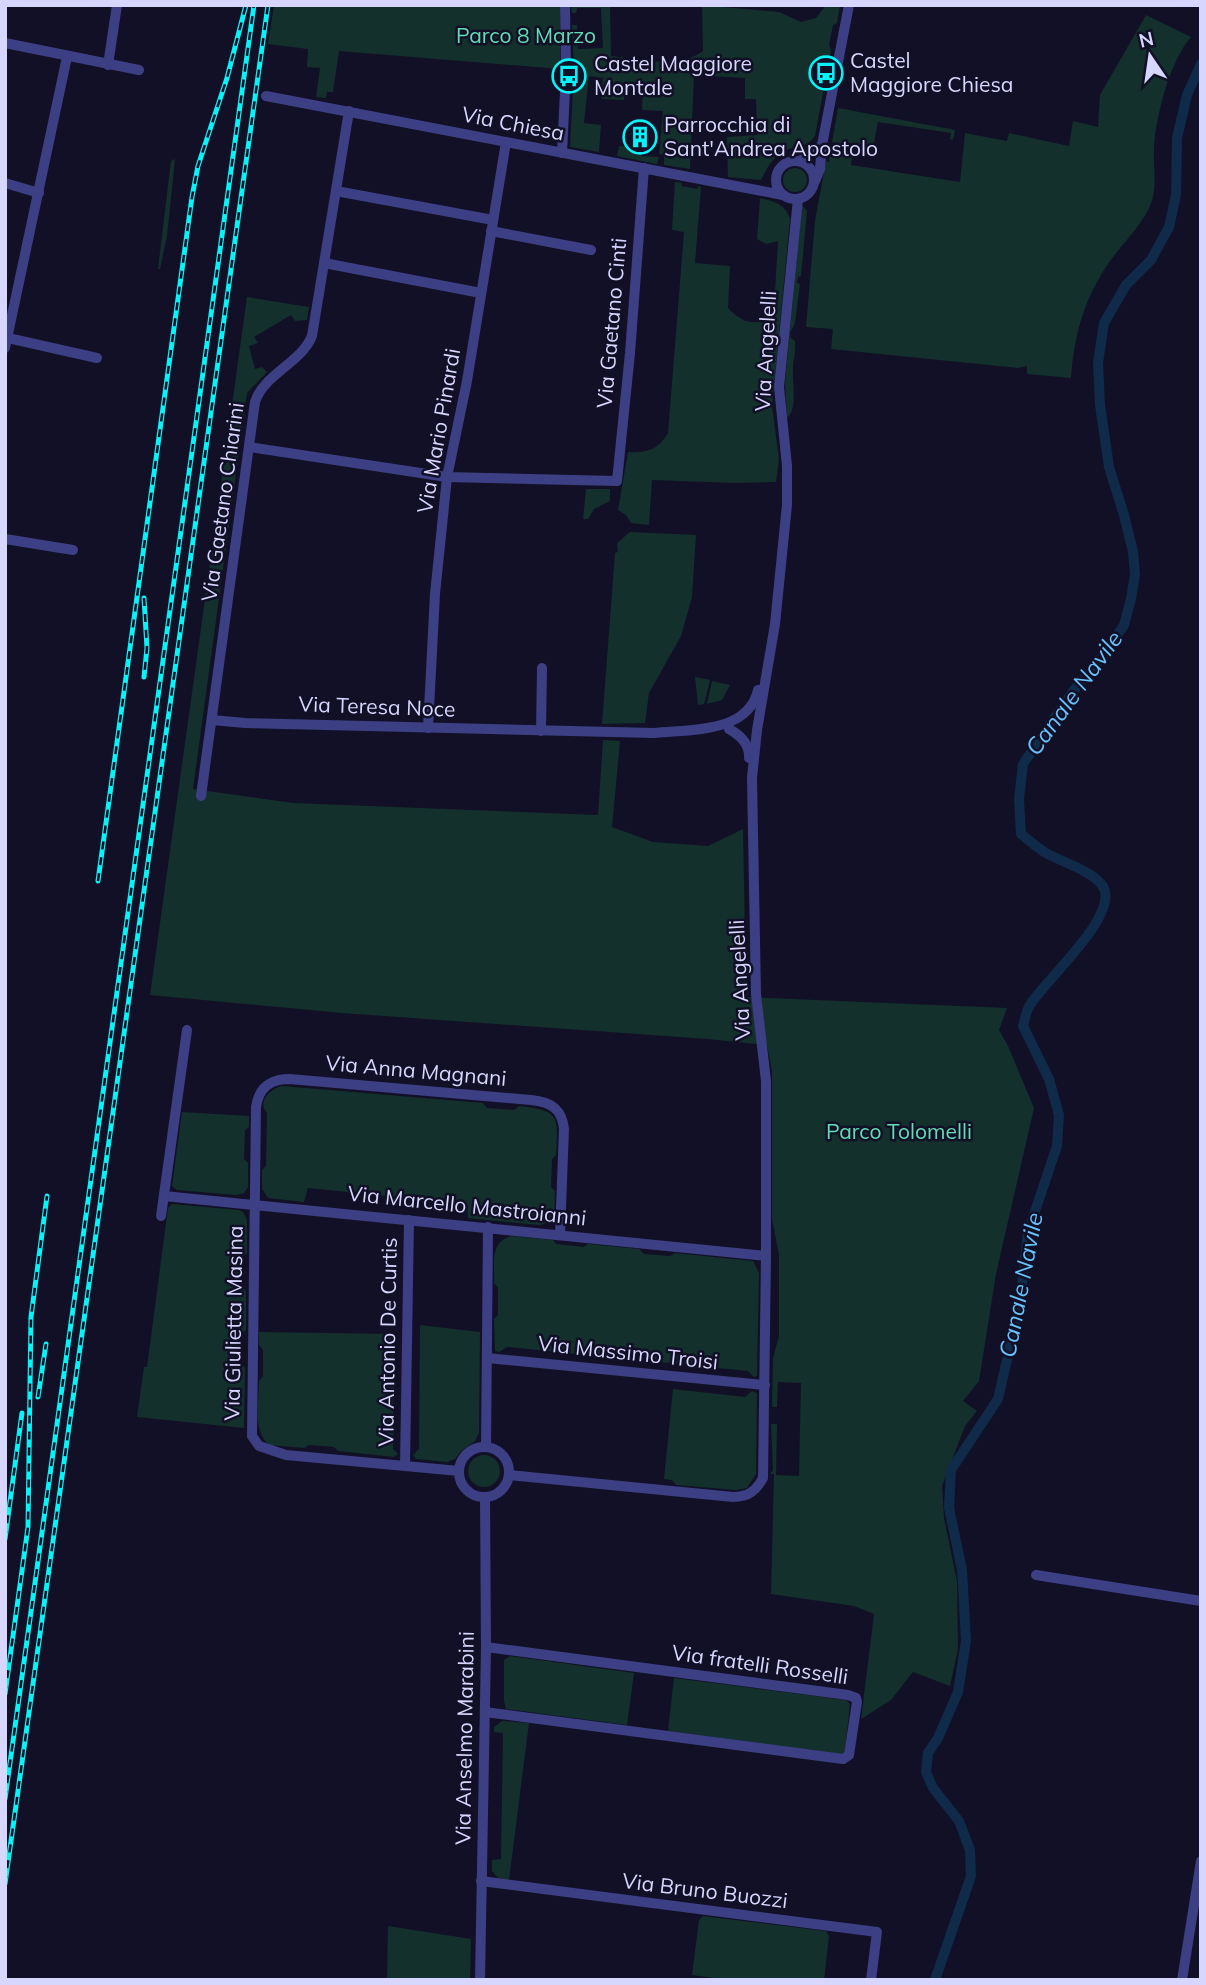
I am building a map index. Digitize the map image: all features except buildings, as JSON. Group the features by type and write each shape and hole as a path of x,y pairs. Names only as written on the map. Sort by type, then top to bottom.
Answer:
{"street":[{"path":"108,65 117,5"},
{"path":"562,153 566,62 565,5"},
{"path":"822,145 800,161 789,162 779,169 776,186 790,198 810,193 820,169 822,145 849,5"},
{"path":"5,43 139,70"},
{"path":"67,57 6,343 97,358"},
{"name":"Via Chiesa","path":"266,96 790,198"},
{"name":"Via Gaetano Chiarini","path":"201,796 257,395 304,348 312,336 349,111"},
{"name":"Via Mario Pinardi","path":"428,728 435,594 447,477 467,381 506,142"},
{"path":"800,161 811,168 815,181"},
{"name":"Via Gaetano Cinti","path":"447,477 617,481 644,168"},
{"path":"753,190 776,180"},
{"path":"5,183 38,193"},
{"path":"336,191 591,250"},
{"name":"Via Angelelli","path":"509,1475 726,1497 752,1493 763,1478 766,1081 756,994 753,756 774,632 788,486 779,387 794,220 790,198"},
{"path":"324,263 481,293"},
{"path":"250,447 447,477"},
{"path":"5,539 73,550"},
{"path":"753,798 748,781 750,752 743,739 727,725 749,710 756,699 762,666 774,632"},
{"path":"541,668 541,731"},
{"name":"Via Teresa Noce","path":"212,720 541,731 654,733 727,725 751,732 757,730"},
{"path":"161,1216 187,1030"},
{"name":"Via Anna Magnani","path":"255,1204 257,1098 265,1085 272,1082 290,1079 531,1100 552,1105 563,1118 561,1234"},
{"name":"Via Marcello Mastroianni","path":"164,1196 766,1256"},
{"name":"Via Giulietta Masina","path":"255,1204 252,1436 259,1446 286,1455 459,1471"},
{"name":"Via Antonio De Curtis","path":"405,1466 409,1220"},
{"path":"486,1447 488,1227"},
{"name":"Via Massimo Troisi","path":"487,1358 765,1385"},
{"path":"486,1447 502,1453 509,1467 509,1475 503,1488 485,1497 470,1492 464,1486 459,1471 466,1454 486,1447"},
{"name":"Via Anselmo Marabini","path":"480,1980 486,1647 485,1497"},
{"path":"1036,1575 1201,1601"},
{"name":"Via fratelli Rosselli","path":"485,1712 843,1759 849,1755 857,1702 856,1698 848,1695 486,1647"},
{"path":"1182,1980 1201,1861"},
{"name":"Via Bruno Buozzi","path":"481,1881 877,1932 871,1980"}],"green space":[{"name":"Parco 8 Marzo","path":"274,5 560,5 560,69 339,51 333,92 327,92 326,98 316,97 320,68 307,67 308,49 268,44"},
{"path":"571,5 610,5 611,56 670,62 693,57 703,51 702,5 779,12 801,22 816,18 826,5 840,5 829,45 831,50 815,136 803,146 777,155 761,180 728,177 727,137 757,135 756,99 745,99 745,78 694,75 690,169 664,165 664,155 659,154 663,111 642,110 643,82 626,82 624,100 601,99 603,78 589,76 584,123 601,125 599,152 570,147 574,69 572,25 577,25 578,49 603,48 601,8 577,8 576,13 572,13"},
{"path":"1146,15 1191,37 1177,60 1161,104 1154,147 1155,181 1152,201 1143,219 1112,259 1091,293 1077,334 1071,378 1027,374 1027,366 1018,368 831,349 833,329 806,327 815,221 826,161 829,162 830,153 852,156 851,165 960,182 965,133 1007,141 1009,133 1069,146 1073,121 1098,127 1100,95"},
{"path":"838,108 955,130 953,140 950,139 951,133 878,122 873,148 832,142"},
{"path":"619,146 641,147 641,156 659,157 657,164 617,156"},
{"path":"175,159 167,236 158,269 171,161"},
{"path":"795,168 804,171 807,180 804,189 795,192 786,189 783,180 786,171"},
{"path":"675,182 682,183 681,186 697,189 698,186 701,187 695,263 730,266 728,308 746,321 758,322 774,308 778,241 766,244 757,239 760,198 779,204 790,219 772,406 779,459 776,482 652,480 649,525 631,523 626,515 618,510 628,452 651,449 668,433 684,232 672,230"},
{"path":"802,205 807,211 801,276 798,277 797,283 800,284 795,323 790,333 795,341 794,395 787,418 785,382"},
{"name":"Parco Tolomelli","path":"247,297 309,307 307,320 295,321 291,315 254,337 258,343 249,346 255,369 262,367 267,372 247,393 193,789 293,803 598,815 603,740 620,741 612,827 653,842 708,846 743,829 746,997 1007,1008 999,1030 1034,1108 996,1274 979,1381 963,1401 977,1411 965,1426 942,1486 944,1518 957,1581 958,1649 950,1686 913,1672 891,1700 861,1719 874,1614 854,1606 771,1594 774,1474 770,1474 773,1470 771,1424 777,1424 776,1475 799,1476 801,1383 778,1382 777,1407 772,1407 773,1358 779,1336 779,1255 772,1219 772,1072 767,1045 342,1013 150,995"},
{"path":"586,489 610,489 610,501 594,509 588,519 583,519"},
{"path":"630,532 696,535 692,597 681,636 649,693 645,723 602,724 615,553 618,552 617,543"},
{"path":"695,677 710,680 704,704 698,705"},
{"path":"712,681 730,685 722,700 707,704"},
{"path":"282,1086 483,1103 487,1108 514,1110 519,1106 550,1113 557,1132 556,1155 552,1159 551,1187 555,1191 555,1208 552,1217 545,1224 539,1225 468,1218 467,1204 308,1188 304,1202 268,1198 262,1189 262,1170 266,1166 267,1113 263,1104 269,1093"},
{"path":"182,1112 249,1116 249,1127 245,1130 244,1159 248,1163 248,1187 244,1193 236,1195 177,1190 172,1186"},
{"path":"172,1204 239,1210 247,1220 247,1253 243,1257 242,1287 246,1291 246,1330 241,1334 241,1363 245,1368 244,1428 137,1417 144,1367 147,1367 168,1208"},
{"path":"512,1236 553,1240 556,1244 584,1247 588,1244 639,1249 644,1254 670,1256 675,1253 753,1261 759,1273 757,1376 754,1377 748,1371 507,1347 499,1352 495,1351 494,1319 498,1315 498,1288 494,1283 496,1248"},
{"path":"420,1325 480,1332 479,1433 475,1441 455,1459 447,1462 416,1459 413,1455 419,1449"},
{"path":"259,1332 394,1334 393,1449 398,1454 394,1457 338,1451 334,1447 269,1445 258,1423 259,1381 263,1376 263,1350 259,1345"},
{"path":"673,1389 745,1397 752,1391 757,1393 756,1474 747,1488 736,1490 676,1485 672,1480 664,1479"},
{"path":"484,1455 496,1459 500,1471 496,1483 484,1487 472,1483 468,1471 472,1459"},
{"path":"510,1656 634,1673 627,1725 506,1709 504,1660"},
{"path":"674,1678 846,1700 850,1704 845,1750 838,1754 668,1731"},
{"path":"502,1721 529,1723 509,1880 498,1878 492,1871 492,1860 501,1859 503,1733 494,1732 494,1727"},
{"path":"703,1916 826,1931 829,1936 824,1980 729,1980 692,1975 699,1920"},
{"path":"388,1926 471,1939 470,1980 387,1980"}],"waterway":[{"name":"Canale Navile","path":"935,1980 971,1876 970,1850 959,1821 933,1788 926,1772 928,1753 938,1738 958,1692 966,1641 962,1570 949,1508 951,1470 998,1399 1020,1303 1028,1232 1057,1146 1059,1115 1049,1079 1023,1026 1029,1007 1038,994 1092,929 1105,897 1102,885 1091,875 1046,853 1021,834 1019,799 1023,764 1073,691 1101,659 1124,625 1131,599 1135,574 1133,552 1109,467 1100,405 1098,363 1104,323 1126,285 1151,260 1169,227 1176,195 1177,138 1187,95 1201,64"}],"railway":[{"path":"98,881 192,197 198,166 227,78 246,5"},
{"path":"5,1799 254,5"},
{"path":"5,1884 268,5"},
{"path":"144,598 147,648 144,677"},
{"path":"5,1694 28,1527 31,1317 47,1196"},
{"path":"38,1397 46,1344"},
{"path":"5,1539 22,1413"}],"place":[{"name":"Castel Maggiore Chiesa","path":"826,73"},
{"name":"Castel Maggiore Montale","path":"569,76"},
{"name":"Parrocchia di Sant'Andrea Apostolo","path":"640,137"}]}
